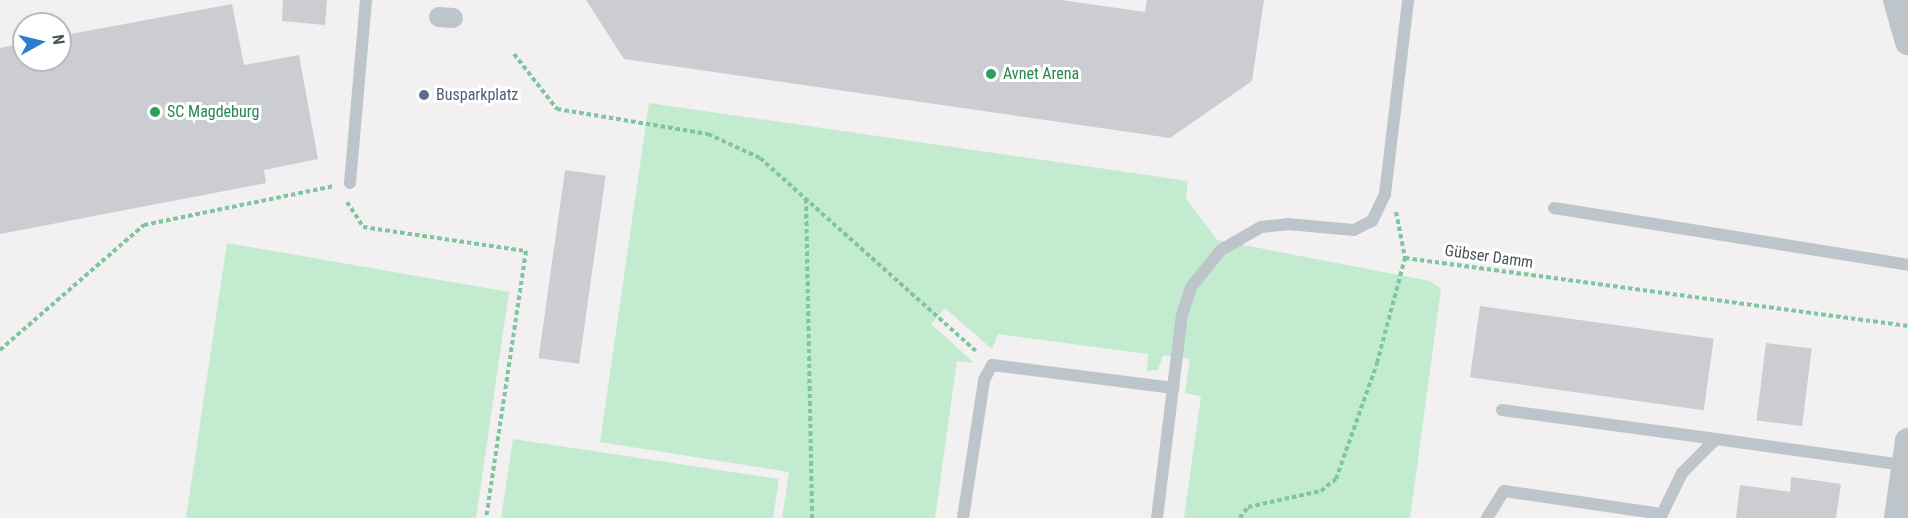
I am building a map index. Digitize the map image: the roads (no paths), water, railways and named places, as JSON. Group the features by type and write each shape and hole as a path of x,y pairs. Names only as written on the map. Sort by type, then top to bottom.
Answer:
{"street":[{"path":"1896,0 1908,42"},
{"path":"1897,518 1906,453"}],"lane":[{"path":"350,183 366,0"},
{"path":"1157,518 1187,296 1221,250 1239,237 1276,224 1359,230 1372,221 1385,194 1408,0"},
{"path":"1554,208 1908,266"},
{"path":"963,518 984,380 992,365 1174,388"},
{"path":"1502,410 1716,439 1906,453"},
{"path":"1487,518 1504,491 1661,516 1682,472 1716,439"}],"place":[{"name":"Avnet Arena","path":"991,74"},
{"name":"Busparkplatz","path":"424,95"},
{"name":"SC Magdeburg","path":"155,112"}]}
